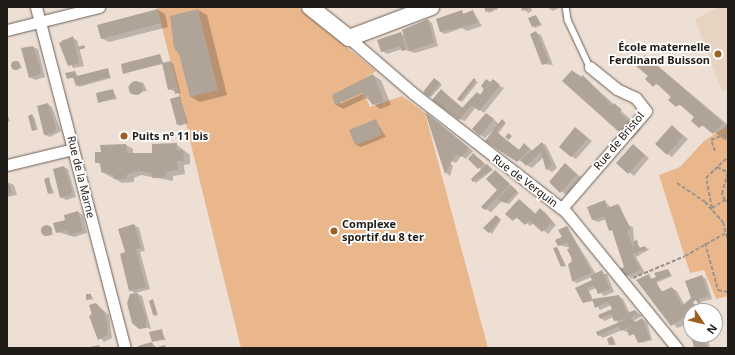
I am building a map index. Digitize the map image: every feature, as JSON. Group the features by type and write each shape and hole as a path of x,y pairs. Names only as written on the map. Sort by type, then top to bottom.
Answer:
{"street":[{"name":"Rue de la Marne","path":"36,7 125,348"},
{"path":"7,30 99,7"},
{"path":"310,7 349,38 431,7"},
{"name":"Rue de Verquin","path":"349,38 426,104 562,208 677,348"},
{"name":"Rue de Bristol","path":"562,208 646,111 636,98 617,89 590,67"},
{"path":"7,165 73,149"}],"lane":[{"path":"566,7 568,20 590,67"}],"path":[{"path":"715,151 711,140 724,135 728,138"},
{"path":"712,209 706,178 728,156"},
{"path":"717,167 727,171 725,200"},
{"path":"676,183 712,209 723,222 728,242"},
{"path":"712,209 725,200"},
{"path":"623,282 726,233"},
{"path":"705,243 718,290 728,292"}],"shaded area":[{"name":"Complexe sportif du 8 ter","path":"157,7 298,7 376,71 359,82 370,107 402,96 425,113 488,348 241,348"},
{"name":"École maternelle Ferdinand Buisson","path":"719,7 728,7 728,89 722,91 695,19"},
{"path":"728,125 728,296 716,299 704,270 690,273 659,175 680,167 704,141"}],"building":[{"path":"484,7 496,7 497,8 486,12"},
{"path":"521,7 527,7 528,9 522,11"},
{"path":"158,9 161,23 101,39 97,25"},
{"path":"198,9 218,90 190,97 179,54 174,48 170,16"},
{"path":"462,10 463,14 473,10 478,23 440,32 436,19"},
{"path":"536,15 540,24 532,27 528,18"},
{"path":"428,19 434,43 409,51 402,30"},
{"path":"536,31 549,62 542,65 530,34"},
{"path":"401,32 406,50 402,51 400,46 381,52 377,40"},
{"path":"73,36 79,63 68,66 59,43"},
{"path":"84,45 85,48 79,50 78,47"},
{"path":"33,46 41,70 40,74 29,78 21,48"},
{"path":"160,54 162,63 123,74 121,64"},
{"path":"645,55 723,123 713,134 702,125 699,128 691,121 694,117 679,104 676,107 668,100 671,97 656,83 653,87 645,79 648,76 636,66"},
{"path":"13,61 17,61 19,65 17,69 13,69 11,67 11,63"},
{"path":"171,61 178,87 168,90 162,63"},
{"path":"108,68 110,77 76,86 73,77 67,79 65,73 75,71 77,76"},
{"path":"572,70 581,78 583,75 612,106 614,103 622,110 619,112 629,121 619,132 562,81"},
{"path":"373,74 384,101 372,105 368,96 364,98 362,93 335,105 332,95"},
{"path":"434,78 440,83 429,97 423,92"},
{"path":"474,78 476,80 460,101 457,99"},
{"path":"486,79 490,82 484,89 481,86"},
{"path":"493,79 500,85 479,111 472,105 477,99 459,120 432,100 441,89 462,108 477,92 480,95"},
{"path":"133,81 139,81 143,85 143,91 139,95 133,95 129,91 129,85"},
{"path":"178,88 179,93 175,94 174,89"},
{"path":"113,89 115,98 98,103 96,93"},
{"path":"180,96 187,123 177,125 170,99"},
{"path":"48,103 56,128 55,132 44,135 37,106"},
{"path":"425,112 469,148 461,157 456,154 445,174"},
{"path":"486,113 494,119 480,136 472,129"},
{"path":"32,114 36,130 32,131 28,116"},
{"path":"376,119 382,135 355,145 349,130"},
{"path":"502,119 505,122 497,132 519,150 524,143 530,149 517,162 485,141"},
{"path":"672,125 683,136 667,155 655,144"},
{"path":"575,127 588,138 571,157 559,147"},
{"path":"508,133 512,136 509,140 505,137"},
{"path":"542,142 552,165 546,170 541,152 526,166 521,160"},
{"path":"177,143 177,150 183,150 184,161 177,161 178,170 166,172 166,177 152,178 153,173 140,171 127,174 127,179 114,179 114,175 101,172 101,163 95,163 95,152 101,152 100,145 126,144 127,153 152,153 152,144"},
{"path":"633,144 645,155 628,174 616,163"},
{"path":"473,153 484,163 478,169 468,159"},
{"path":"565,163 577,174 560,193 549,182"},
{"path":"487,164 492,169 473,182 471,179"},
{"path":"64,166 72,190 71,195 60,198 53,169"},
{"path":"495,170 510,184 485,210 481,207 497,190 486,179"},
{"path":"49,177 52,192 48,194 44,179"},
{"path":"7,181 12,192 7,194"},
{"path":"511,185 517,191 506,203 502,202 498,199"},
{"path":"519,199 535,214 540,208 552,222 542,232 529,220 525,225 516,217 513,221 505,214"},
{"path":"605,200 607,208 618,204 631,229 627,231 634,250 634,241 637,240 639,248 645,246 647,249 632,254 641,270 626,276 620,269 624,267 612,230 609,231 604,216 592,220 587,207"},
{"path":"78,211 83,231 69,235 67,230 56,233 53,223 65,220 64,215"},
{"path":"496,215 500,219 489,233 483,228"},
{"path":"134,224 141,248 136,249 146,287 129,291 120,254 125,252 118,229"},
{"path":"44,225 48,225 50,226 50,234 44,235 41,232 41,228"},
{"path":"567,226 592,273 572,281 568,264 573,261 567,249 570,248 567,242 558,246 555,240 562,237 558,230"},
{"path":"557,247 565,265 561,267 553,248"},
{"path":"668,269 671,275 656,281 661,292 672,287 682,306 683,305 683,318 671,326 636,280 649,274 651,279 656,277 654,273"},
{"path":"602,270 610,289 598,294 594,285 587,288 592,299 583,303 575,288 592,280 590,276"},
{"path":"702,275 708,296 699,299 700,303 696,300 685,303 691,298 685,281"},
{"path":"137,293 146,317 146,328 139,329 132,323 127,303 130,294"},
{"path":"86,294 91,294 91,299 86,300"},
{"path":"619,295 627,313 635,310 638,314 631,317 634,323 642,318 650,339 638,343 634,334 629,336 627,330 634,325 621,331 619,326 598,336 596,332 629,318 614,321 611,314 600,319 598,315 612,309 608,301 595,308 592,299"},
{"path":"153,299 157,314 153,315 149,301"},
{"path":"96,303 104,312 108,327 107,335 98,340 89,316 92,315 89,305"},
{"path":"162,329 164,339 152,342 149,332"},
{"path":"612,336 614,344 609,345 607,339"},
{"path":"152,342 153,348 138,348 138,346"},
{"path":"693,343 705,343 707,348 694,348"},
{"path":"99,345 100,348 90,348 90,347"},
{"path":"165,345 166,348 154,348"}],"place":[{"name":"École maternelle Ferdinand Buisson","path":"718,54"},
{"name":"Puits n° 11 bis","path":"124,136"},
{"name":"Complexe sportif du 8 ter","path":"334,231"}]}
